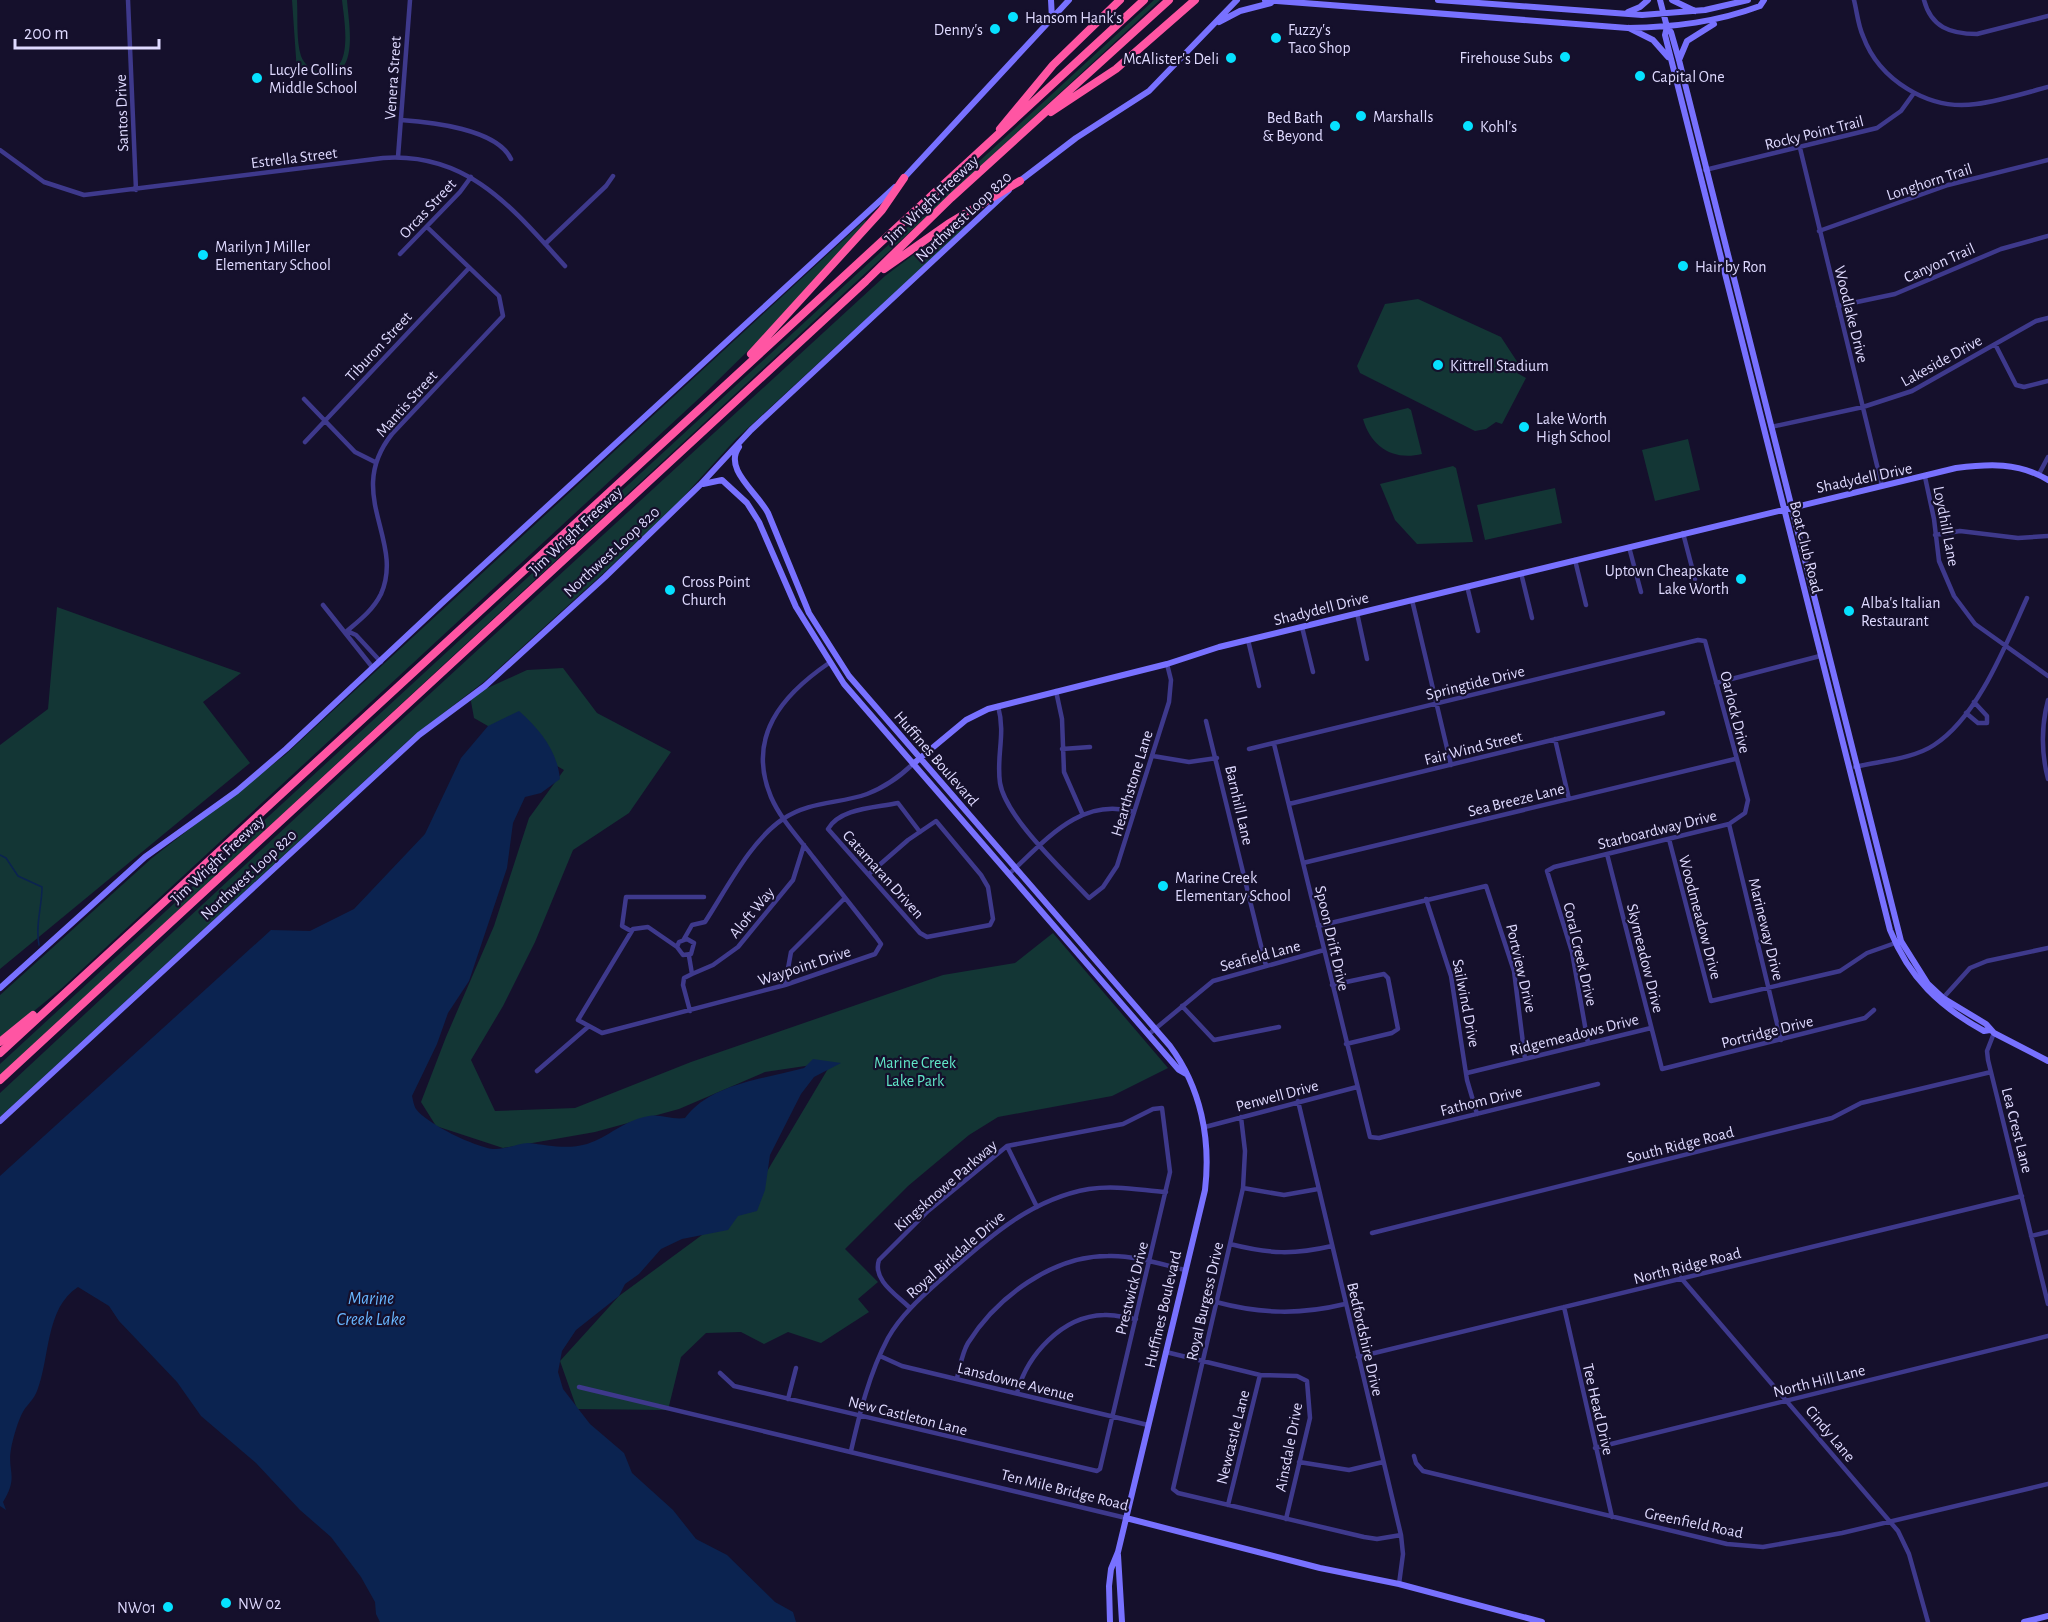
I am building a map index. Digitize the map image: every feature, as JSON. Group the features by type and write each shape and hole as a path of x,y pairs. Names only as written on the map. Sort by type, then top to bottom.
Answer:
{"highway":[{"path":"998,136 1004,123 1053,65 1120,0"},
{"name":"Jim Wright Freeway","path":"0,1053 1144,0"},
{"name":"Jim Wright Freeway","path":"0,1080 866,281 951,198 1169,0"},
{"path":"1044,114 1065,105 1116,69 1195,0"},
{"path":"716,394 718,385 756,350 882,210 904,178"},
{"path":"866,281 948,224 1020,181"},
{"path":"0,1042 37,1012 54,1002"}],"main road":[{"path":"1051,0 1052,19"},
{"path":"0,988 145,857 237,791 374,669 442,603 904,178 1069,0"},
{"name":"Northwest Loop 820","path":"0,1120 419,735 485,686 700,485 751,430 1020,181 1076,138 1149,91 1237,0"},
{"path":"1265,0 1497,20 1628,28 1690,25 1737,14"},
{"path":"1438,0 1621,14 1664,15 1748,0"},
{"path":"1621,14 1640,8 1647,0"},
{"name":"Boat Club Road","path":"1660,0 1667,27 1671,32 1675,61 1848,768 1898,942 1915,977 1939,1002 1984,1031 1992,1032 2048,1061"},
{"path":"1672,0 1695,11"},
{"path":"1628,28 1658,44 1675,61 1685,43 1692,36 1706,27 1760,6 1764,0"},
{"path":"1216,24 1240,11 1279,1"},
{"path":"1497,20 1498,5"},
{"path":"1533,22 1535,8"},
{"name":"Boat Club Road","path":"1675,61 1706,170 1898,942 1928,984 1943,998 1986,1024 1992,1032"},
{"name":"Huffines Boulevard","path":"751,430 750,436 737,449 733,463 738,473 760,498 809,613 836,658 916,761"},
{"name":"Shadydell Drive","path":"916,761 966,720 998,706 1167,664 1248,640 1791,507 1986,464 2007,466 2039,474 2048,480"},
{"name":"Huffines Boulevard","path":"700,485 722,480 730,484 747,503 768,540 796,608 829,663 1012,870 1090,953 1184,1064 1205,1127 1208,1162 1205,1190 1118,1551 1111,1569 1110,1622"},
{"path":"768,540 778,536"},
{"path":"1807,604 1812,609 1829,676 1834,679"},
{"path":"829,663 836,658"},
{"name":"Huffines Boulevard","path":"1012,870 1083,959 1179,1070 1186,1074"},
{"name":"Ten Mile Bridge Road","path":"1126,1518 1327,1570 1399,1584 1542,1622"},
{"name":"Huffines Boulevard","path":"1118,1551 1122,1622"},
{"path":"2024,1622 2048,1616"}],"street":[{"name":"Santos Drive","path":"128,0 136,190"},
{"name":"Venera Street","path":"398,157 410,0"},
{"path":"1854,0 1862,36 1873,56 1894,80 1914,93 1939,101 1976,105 2048,87"},
{"path":"1924,0 1930,18 1936,24 1966,34 1977,34 2048,16"},
{"name":"Rocky Point Trail","path":"1706,170 1877,128 1901,111 1914,93"},
{"path":"401,120 440,123 477,135 502,148 511,159"},
{"name":"Woodlake Drive","path":"1800,148 1882,486"},
{"name":"Estrella Street","path":"0,150 44,182 84,195 398,157 434,163 471,177 498,195 565,266"},
{"name":"Longhorn Trail","path":"1819,231 1947,185 2048,160"},
{"path":"545,244 606,186 613,176"},
{"name":"Orcas Street","path":"400,254 471,177"},
{"name":"Mantis Street","path":"347,631 375,604 386,575 372,482 375,462 392,434 500,320 503,310 499,296 427,227"},
{"name":"Canyon Trail","path":"1838,306 1895,294 1985,255 2048,236"},
{"name":"Tiburon Street","path":"305,441 469,267"},
{"name":"Lakeside Drive","path":"1771,427 1863,407 1912,391 2036,321 2048,318"},
{"path":"1995,344 2016,385 2025,387 2048,381"},
{"path":"304,399 355,452 375,462"},
{"path":"2039,474 2048,457"},
{"name":"Loydhill Lane","path":"1925,477 1939,561 1954,596 1975,624 2048,676"},
{"path":"1935,535 1960,531 2018,538 2048,536"},
{"path":"1683,533 1695,579"},
{"path":"1629,547 1641,592"},
{"path":"1575,560 1586,605"},
{"path":"1521,573 1532,618"},
{"path":"1467,586 1478,631"},
{"path":"1848,768 1928,748 1945,736 1974,702 2005,646 2027,598"},
{"path":"1412,600 1451,765"},
{"path":"324,605 347,631 356,635 381,662"},
{"path":"1357,613 1367,660"},
{"path":"1302,627 1313,672"},
{"path":"347,631 350,641 374,669"},
{"path":"1248,640 1259,686"},
{"name":"Springtide Drive","path":"1249,749 1698,640 1705,641"},
{"name":"Oarlock Drive","path":"1705,641 1735,759 1745,788"},
{"path":"1716,683 1820,656"},
{"name":"Waypoint Drive","path":"631,931 578,1020 602,1033 785,985 875,954 880,950 876,937 783,819 771,796 765,769 765,742 768,729 784,700 803,680 829,663"},
{"name":"Hearthstone Lane","path":"1041,845 1089,898 1103,887 1117,866 1153,756 1171,691 1167,664"},
{"path":"1056,691 1062,719 1064,772 1082,813"},
{"path":"2048,700 2042,728 2048,780"},
{"path":"1966,713 1978,723 1987,723 1987,716 1974,702"},
{"path":"998,706 1003,724 999,770 1003,796 1015,816 1041,845"},
{"name":"Fair Wind Street","path":"1289,804 1663,713"},
{"name":"Barnhill Lane","path":"1206,721 1266,966"},
{"path":"1555,740 1569,799"},
{"name":"Spoon Drift Drive","path":"1274,744 1370,1137"},
{"path":"1062,749 1090,747"},
{"path":"1153,756 1189,762 1216,758"},
{"name":"Sea Breeze Lane","path":"1303,863 1735,759"},
{"name":"Shadydell Drive","path":"684,939 692,925 705,922 767,832 783,819 815,804 866,795 884,787 916,761"},
{"name":"Starboardway Drive","path":"1548,870 1729,824 1745,813 1748,800 1745,788"},
{"name":"Catamaran Driven","path":"898,803 920,832 936,821 966,855 988,887 993,920 990,925 927,937 920,933 828,829 833,820 844,814 898,803"},
{"path":"1012,870 1082,813 1104,808 1134,812"},
{"name":"Marineway Drive","path":"1729,824 1781,1040"},
{"path":"869,874 920,832"},
{"name":"Woodmeadow Drive","path":"1669,839 1711,1001 1769,988"},
{"name":"Aloft Way","path":"692,974 713,965 738,947 793,880 804,845"},
{"name":"Skymeadow Drive","path":"1607,854 1662,1068"},
{"name":"Coral Creek Drive","path":"1548,870 1572,952 1588,1043"},
{"name":"Portview Drive","path":"1426,899 1486,886 1514,971 1526,1059"},
{"path":"689,956 681,954 677,947 648,927 640,926 631,931 622,926 626,897 704,897"},
{"path":"785,985 791,952 845,898"},
{"path":"1318,926 1426,899"},
{"name":"Sailwind Drive","path":"1426,899 1454,986 1467,1073 1477,1114"},
{"path":"677,947 684,939 694,944 693,952 689,956"},
{"path":"1769,988 1840,971 1867,953 1898,942"},
{"path":"1943,998 1970,968 1987,961 2048,948"},
{"name":"Seafield Lane","path":"1149,1034 1213,981 1324,950"},
{"path":"1083,959 1090,953"},
{"path":"689,956 692,974 684,978 683,986 690,1011"},
{"path":"1332,985 1384,974 1388,978 1398,1029 1392,1033 1346,1044"},
{"path":"1182,1006 1214,1040 1280,1027"},
{"name":"Portridge Drive","path":"1662,1068 1865,1018 1874,1010"},
{"path":"537,1071 589,1026"},
{"name":"Ridgemeadows Drive","path":"1467,1073 1651,1028"},
{"name":"Lea Crest Lane","path":"1992,1032 1987,1051 1991,1072 2048,1304"},
{"name":"South Ridge Road","path":"1372,1233 1832,1118 1861,1103 1991,1072"},
{"name":"Fathom Drive","path":"1370,1137 1379,1138 1598,1084"},
{"name":"Penwell Drive","path":"1205,1127 1357,1087"},
{"name":"Bedfordshire Drive","path":"1298,1101 1401,1535 1403,1554 1399,1584"},
{"name":"Kingsknowe Parkway","path":"910,1308 879,1277 876,1268 879,1260 928,1211 1007,1146 1123,1124 1153,1109 1162,1108"},
{"name":"Prestwick Drive","path":"1097,1472 1100,1469 1166,1192 1170,1163 1162,1108"},
{"name":"Royal Burgess Drive","path":"1228,1505 1178,1493 1173,1489 1243,1188 1245,1151 1241,1117"},
{"path":"1007,1146 1037,1207"},
{"name":"Royal Birkdale Drive","path":"851,1450 871,1374 889,1336 910,1308 1005,1224 1037,1207 1075,1192 1119,1186 1166,1192"},
{"path":"1243,1188 1284,1195 1318,1189"},
{"name":"North Ridge Road","path":"1358,1357 2022,1196"},
{"path":"2031,1236 2048,1232"},
{"path":"1230,1245 1288,1254 1332,1246"},
{"path":"957,1378 966,1345 998,1307 1048,1270 1085,1257 1110,1256 1185,1270"},
{"name":"Cindy Lane","path":"1681,1278 1898,1531 1909,1554 1928,1622"},
{"path":"1216,1302 1261,1312 1291,1314 1345,1304"},
{"name":"Tee Head Drive","path":"1564,1307 1612,1516"},
{"path":"1017,1393 1023,1372 1032,1359 1072,1323 1103,1315 1136,1319"},
{"name":"North Hill Lane","path":"1595,1448 2048,1336"},
{"name":"Ainsdale Drive","path":"1166,1352 1260,1374 1298,1376 1307,1381 1310,1418 1286,1519"},
{"name":"Lansdowne Avenue","path":"880,1356 902,1366 1148,1425"},
{"path":"788,1399 796,1368"},
{"name":"New Castleton Lane","path":"720,1372 734,1386 1097,1472"},
{"name":"Newcastle Lane","path":"1228,1505 1260,1374"},
{"name":"Ten Mile Bridge Road","path":"579,1387 851,1450 1126,1518"},
{"name":"Greenfield Road","path":"1414,1456 1416,1463 1423,1471 1727,1544 1763,1547 1795,1543 2048,1484"},
{"path":"1299,1462 1348,1470 1383,1462"},
{"path":"1228,1505 1364,1537 1377,1539 1401,1535"}],"green space":[{"path":"292,0 297,0 298,43 302,59 313,69 330,71 338,66 343,57 345,33 342,0 347,0 349,50 346,62 340,70 330,76 316,76 302,67 302,72 297,72"},
{"path":"1154,0 1160,0 0,1076 0,1064"},
{"path":"970,218 964,224 966,227 736,439 675,506 607,570 485,681 411,738 0,1117 0,1093 347,770 885,276 936,238"},
{"path":"865,220 866,222 759,340 707,391 62,988 0,1039 0,995 152,858 285,755"},
{"name":"Kittrell Stadium","path":"1418,299 1501,337 1518,363 1517,373 1526,378 1502,424 1496,422 1486,429 1475,431 1360,373 1357,366 1385,304"},
{"path":"1408,408 1411,410 1422,454 1411,456 1385,450 1372,437 1363,419"},
{"path":"1688,439 1700,490 1655,501 1642,450"},
{"path":"1453,466 1456,468 1473,542 1417,544 1395,520 1380,484"},
{"path":"1555,488 1562,523 1485,540 1477,505"},
{"path":"57,607 241,673 203,702 250,763 0,969 0,745 48,709"},
{"name":"Marine Creek Lake Park","path":"563,668 597,713 671,752 629,813 573,850 535,942 503,1006 471,1060 495,1111 575,1108 691,1062 943,975 1015,963 1053,933 1168,1068 1112,1096 998,1117 969,1135 908,1186 845,1249 878,1282 858,1299 869,1312 821,1343 788,1332 764,1344 741,1332 706,1333 681,1357 668,1410 577,1409 560,1361 619,1296 702,1235 744,1210 832,1062 765,1072 679,1109 595,1132 503,1148 436,1126 421,1102 446,1037 494,926 529,818 564,770 474,718 470,696 527,670"}],"water":[{"name":"Marine Creek Lake","path":"519,711 546,741 555,759 560,779 541,793 525,797 513,823 507,868 469,981 448,1013 437,1044 412,1096 414,1105 422,1115 440,1128 485,1147 498,1149 528,1143 572,1147 595,1141 639,1118 653,1116 685,1118 696,1106 724,1090 756,1079 804,1068 813,1059 841,1063 814,1077 801,1094 770,1155 765,1190 757,1211 738,1216 728,1230 682,1239 661,1249 639,1274 625,1284 619,1296 576,1330 562,1351 558,1372 563,1389 590,1424 624,1453 632,1473 673,1510 696,1539 727,1555 775,1602 793,1612 796,1622 380,1622 376,1614 375,1602 361,1577 331,1537 300,1510 256,1463 201,1416 177,1382 119,1321 109,1306 78,1287 67,1296 54,1321 37,1391 22,1414 13,1440 10,1457 12,1480 3,1502 6,1510 0,1506 0,1176 271,930 310,931 354,909 425,834 461,758 488,726"}],"waterway":[{"path":"0,855 6,858 18,876 42,887 39,945"}],"place":[{"name":"Hansom Hank's","path":"1013,17"},
{"name":"Denny's","path":"995,29"},
{"name":"Fuzzy's Taco Shop","path":"1276,38"},
{"name":"Firehouse Subs","path":"1565,57"},
{"name":"McAlister's Deli","path":"1231,58"},
{"name":"Capital One","path":"1640,76"},
{"name":"Lucyle Collins Middle School","path":"257,78"},
{"name":"Marshalls","path":"1361,116"},
{"name":"Bed Bath & Beyond","path":"1335,126"},
{"name":"Kohl's","path":"1468,126"},
{"name":"Marilyn J Miller Elementary School","path":"203,255"},
{"name":"Hair by Ron","path":"1683,266"},
{"name":"Kittrell Stadium","path":"1438,365"},
{"name":"Lake Worth High School","path":"1524,427"},
{"name":"Uptown Cheapskate Lake Worth","path":"1741,579"},
{"name":"Cross Point Church","path":"670,590"},
{"name":"Alba's Italian Restaurant","path":"1849,611"},
{"name":"Marine Creek Elementary School","path":"1163,886"},
{"name":"NW 02","path":"226,1603"},
{"name":"NW01","path":"168,1607"}]}
